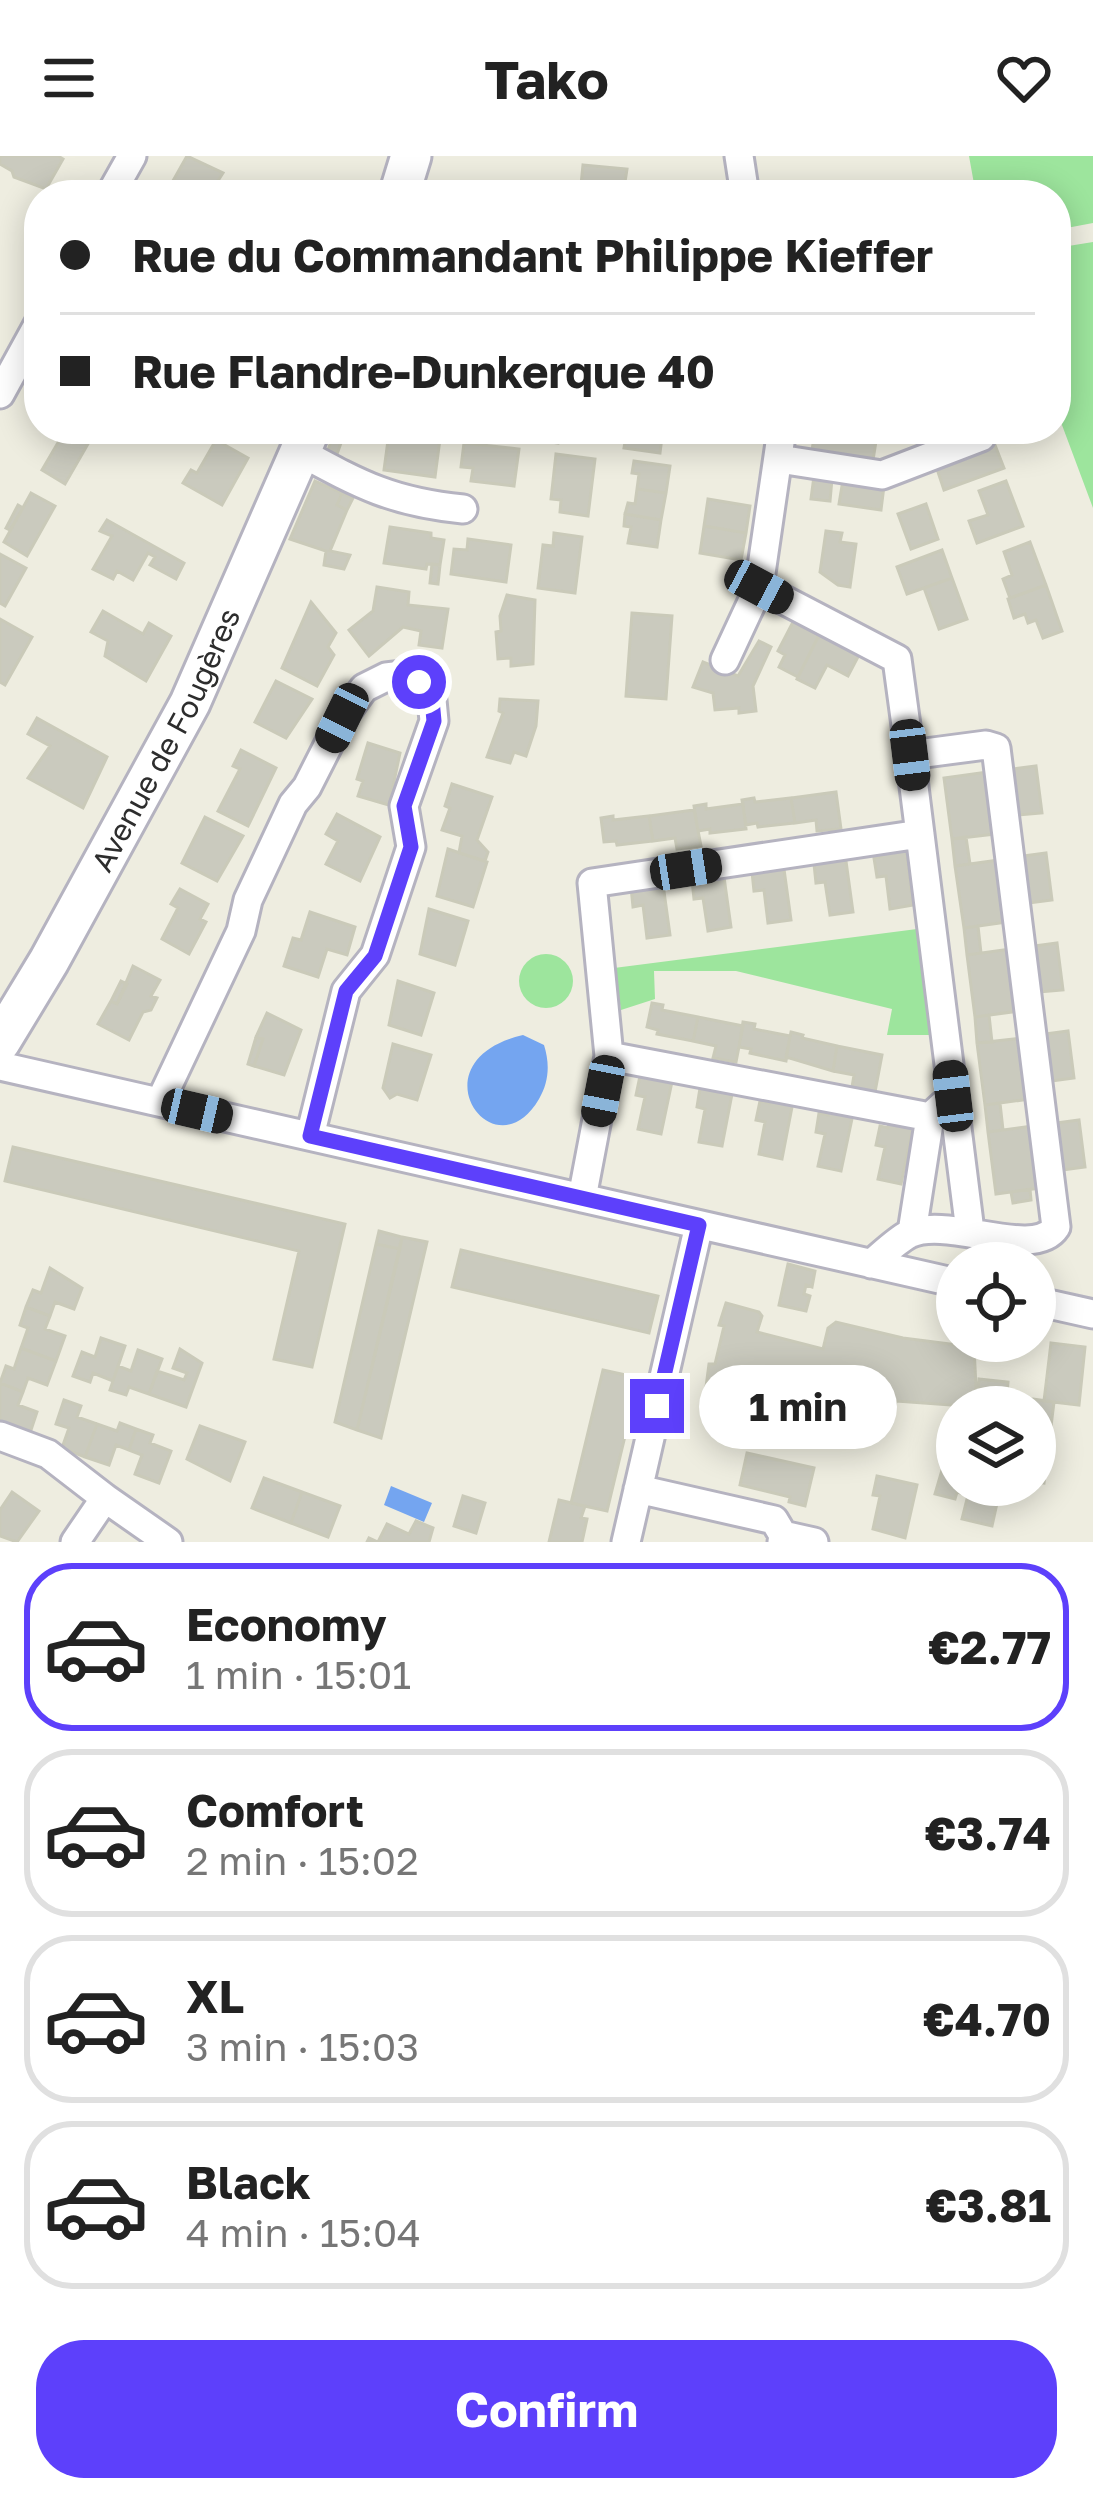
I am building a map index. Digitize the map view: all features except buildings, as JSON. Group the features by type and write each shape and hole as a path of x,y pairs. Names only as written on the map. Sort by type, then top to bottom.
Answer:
{"main road":[{"name":"Avenue de Fougères","path":"0,1042 49,962 190,703 303,444"}],"street":[{"path":"0,394 24,350"},
{"path":"310,444 368,489 411,504 463,509"},
{"path":"725,660 759,587 780,444"},
{"path":"779,459 882,475 963,444"},
{"path":"759,587 897,659 970,1231"},
{"path":"160,1102 241,931 248,900 293,804 307,788 342,718 364,688 386,677 404,675 419,682 432,700 434,721 404,806 411,847 375,956 346,991 310,1136"},
{"path":"871,1264 912,1232 970,1231 1037,1242 1056,1227 996,748 910,755"},
{"path":"582,1198 609,1056 592,883 920,834"},
{"path":"609,1056 930,1117"},
{"path":"0,1066 936,1278"},
{"path":"912,1232 930,1117 953,1096"},
{"path":"626,1542 699,1225"},
{"path":"1056,1306 1093,1314"},
{"path":"0,1436 48,1454 167,1542"},
{"path":"638,1489 774,1520 782,1539 814,1542"},
{"path":"75,1542 105,1498"}],"green space":[{"path":"969,156 1093,156 1093,223 1071,227 1071,180 973,180"},
{"path":"1093,242 1093,508 1069,444 1071,246"},
{"path":"917,929 930,1035 887,1035 892,1009 736,971 654,971 655,999 621,1010 614,968"},
{"path":"546,954 565,962 573,981 565,1000 546,1008 527,1000 519,981 527,962"}],"water":[{"path":"523,1035 544,1045 548,1073 539,1099 521,1119 502,1125 485,1119 472,1106 467,1087 472,1067 490,1048"},
{"path":"391,1486 432,1503 424,1522 384,1505"}],"route":[{"path":"419,682 432,700 434,721 404,806 411,847 375,956 346,991 310,1136 699,1225 657,1406"}]}
